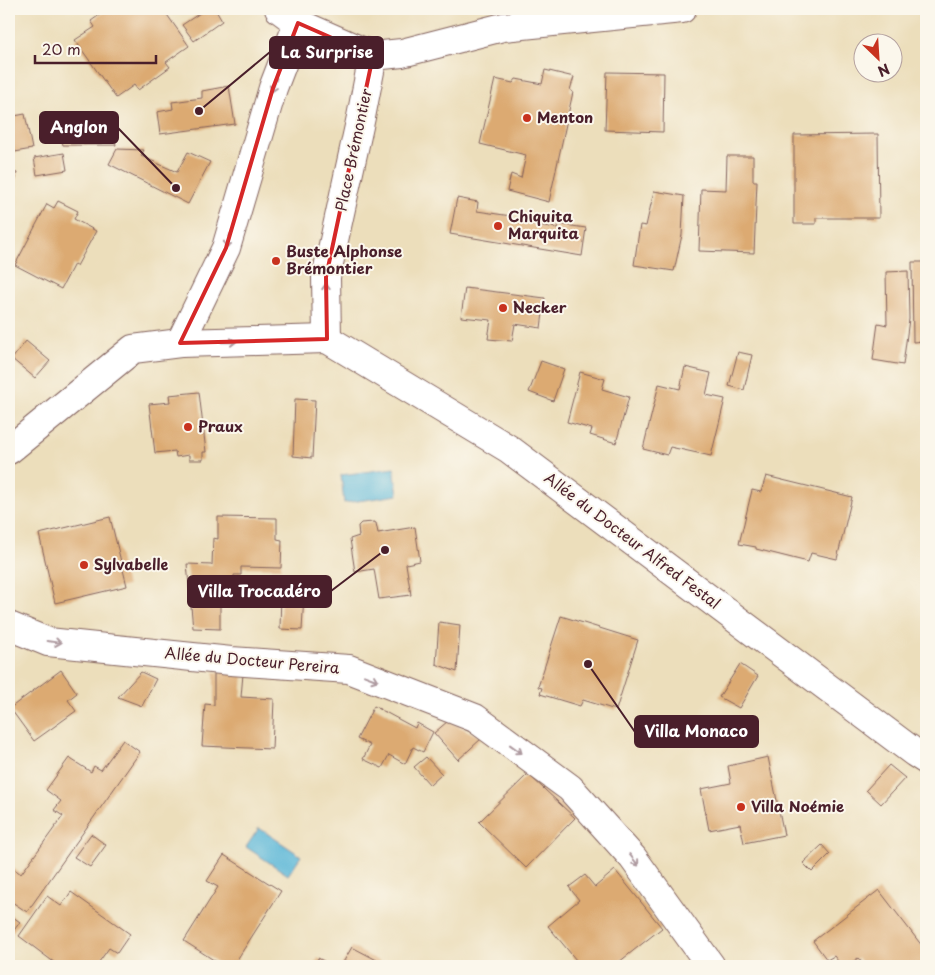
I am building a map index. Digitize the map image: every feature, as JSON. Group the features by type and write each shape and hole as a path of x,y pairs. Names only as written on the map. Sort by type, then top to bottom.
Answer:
{"street":[{"path":"180,343 226,248 273,88 288,16 373,56 402,53 503,27 682,9"},
{"name":"Place Brémontier","path":"327,339 326,277 362,117 373,56"},
{"path":"9,450 133,349 180,343 327,339"},
{"name":"Allée du Docteur Alfred Festal","path":"327,339 509,449 915,754 926,760"},
{"name":"Allée du Docteur Pereira","path":"9,626 48,642 231,661 350,669 475,718 570,788 633,858 711,966"}],"highlighted area":[{"path":"298,23 373,56 326,277 327,339 180,343 226,248 273,88"}],"water":[{"path":"394,468 398,495 344,503 341,475"},
{"path":"259,828 301,856 288,875 246,847"}],"building":[{"path":"108,9 163,9 189,46 166,62 170,67 138,90 134,85 116,98 75,40 95,27 91,21"},
{"path":"206,9 215,9 222,21 194,41 182,25"},
{"name":"Menton","path":"545,70 574,77 570,90 573,92 549,202 507,191 511,174 521,178 526,155 480,144 495,79 513,83 516,79 542,84"},
{"path":"607,72 664,73 663,132 605,130"},
{"path":"229,86 235,124 160,134 157,112 173,109 172,102 202,98 202,91"},
{"path":"25,114 32,149 9,153 9,117"},
{"path":"110,117 116,145 63,145 62,141"},
{"path":"878,134 879,218 816,218 816,224 794,224 794,135"},
{"path":"117,149 144,150 141,156 177,172 188,152 210,162 188,204 109,164"},
{"path":"64,153 67,170 37,175 34,158"},
{"path":"727,156 753,156 753,181 757,181 754,253 699,251 701,189 726,190"},
{"path":"9,171 17,173 10,208 9,208"},
{"path":"654,191 684,196 682,235 674,271 634,265 640,225 646,226"},
{"name":"Chiquita Marquita","path":"457,198 478,202 477,211 511,216 510,221 557,228 558,224 586,228 582,256 450,234"},
{"path":"58,201 78,211 74,219 96,231 77,266 74,264 61,289 15,265 47,204 54,208"},
{"path":"912,262 926,262 926,341 913,342"},
{"path":"908,271 909,319 903,365 873,360 878,323 887,325 886,272"},
{"name":"Necker","path":"465,288 545,298 541,328 515,324 512,341 488,339 491,320 461,317"},
{"path":"26,341 50,361 35,378 12,359"},
{"path":"738,352 752,355 744,390 729,386"},
{"path":"541,361 564,369 553,401 529,392"},
{"path":"685,367 711,373 706,395 725,399 711,456 670,447 667,455 643,449 659,384 680,389"},
{"path":"580,372 605,379 602,389 629,397 616,443 590,435 592,429 567,422"},
{"name":"Praux","path":"199,392 206,452 203,452 203,460 189,460 189,455 176,457 175,451 155,453 149,404 170,402 169,395"},
{"path":"295,399 315,400 312,458 293,456"},
{"path":"766,476 852,497 837,559 811,553 808,562 739,544 752,490 761,492"},
{"name":"Sylvabelle","path":"110,517 127,586 55,603 39,534"},
{"path":"218,517 277,518 277,539 282,540 281,568 241,567 241,575 234,575 234,585 220,584 220,629 193,628 187,564 212,565 213,538 218,539"},
{"path":"361,523 376,523 378,533 415,527 420,561 406,564 411,595 379,599 374,569 355,572 350,539 359,536 358,526"},
{"path":"281,593 304,594 302,630 280,629"},
{"path":"926,594 926,610 923,609"},
{"path":"561,616 638,640 616,710 583,700 580,706 540,694 542,688 538,687"},
{"path":"439,622 460,625 457,672 436,664"},
{"path":"740,664 758,676 739,708 719,697"},
{"path":"61,670 77,693 68,700 76,711 34,741 10,708"},
{"path":"141,672 156,679 142,706 118,697"},
{"path":"214,672 243,674 241,697 274,699 272,749 202,746 205,704 214,705"},
{"path":"374,706 415,728 417,723 433,732 423,752 413,747 405,764 389,755 382,768 363,759 370,745 357,739"},
{"path":"448,721 482,738 458,760 434,733"},
{"path":"123,740 140,752 27,912 9,900 9,873 13,868 21,874 63,816 54,810 61,801 46,790 69,758 91,772 94,766 101,770"},
{"path":"426,757 442,774 430,785 414,767"},
{"name":"Villa Noémie","path":"768,757 784,835 744,843 740,824 709,830 701,789 731,783 728,766"},
{"path":"889,765 905,778 881,804 866,790"},
{"path":"528,774 575,818 526,868 479,822"},
{"path":"91,834 106,845 90,867 74,857"},
{"path":"822,845 830,854 812,872 803,863"},
{"path":"224,855 281,891 233,966 223,966 184,941 218,887 207,881"},
{"path":"615,870 662,928 614,966 581,966 548,926 579,900 569,887 585,875 595,887"},
{"path":"879,890 926,951 926,966 865,966 858,958 847,966 842,966 834,956 827,960 813,941"},
{"path":"71,892 130,934 117,953 109,948 96,966 59,966 19,936 47,896 61,906"},
{"path":"9,914 20,922 9,937"},
{"path":"352,947 388,966 341,966"},
{"path":"318,958 333,966 314,966"}],"place":[{"name":"La Surprise","path":"199,111"},
{"name":"Menton","path":"527,118"},
{"name":"Anglon","path":"176,188"},
{"name":"Chiquita Marquita","path":"498,226"},
{"name":"Buste Alphonse Brémontier","path":"276,261"},
{"name":"Necker","path":"503,308"},
{"name":"Praux","path":"188,427"},
{"name":"Villa Trocadéro","path":"385,550"},
{"name":"Sylvabelle","path":"84,565"},
{"name":"Villa Monaco","path":"588,664"},
{"name":"Villa Noémie","path":"741,807"}]}
